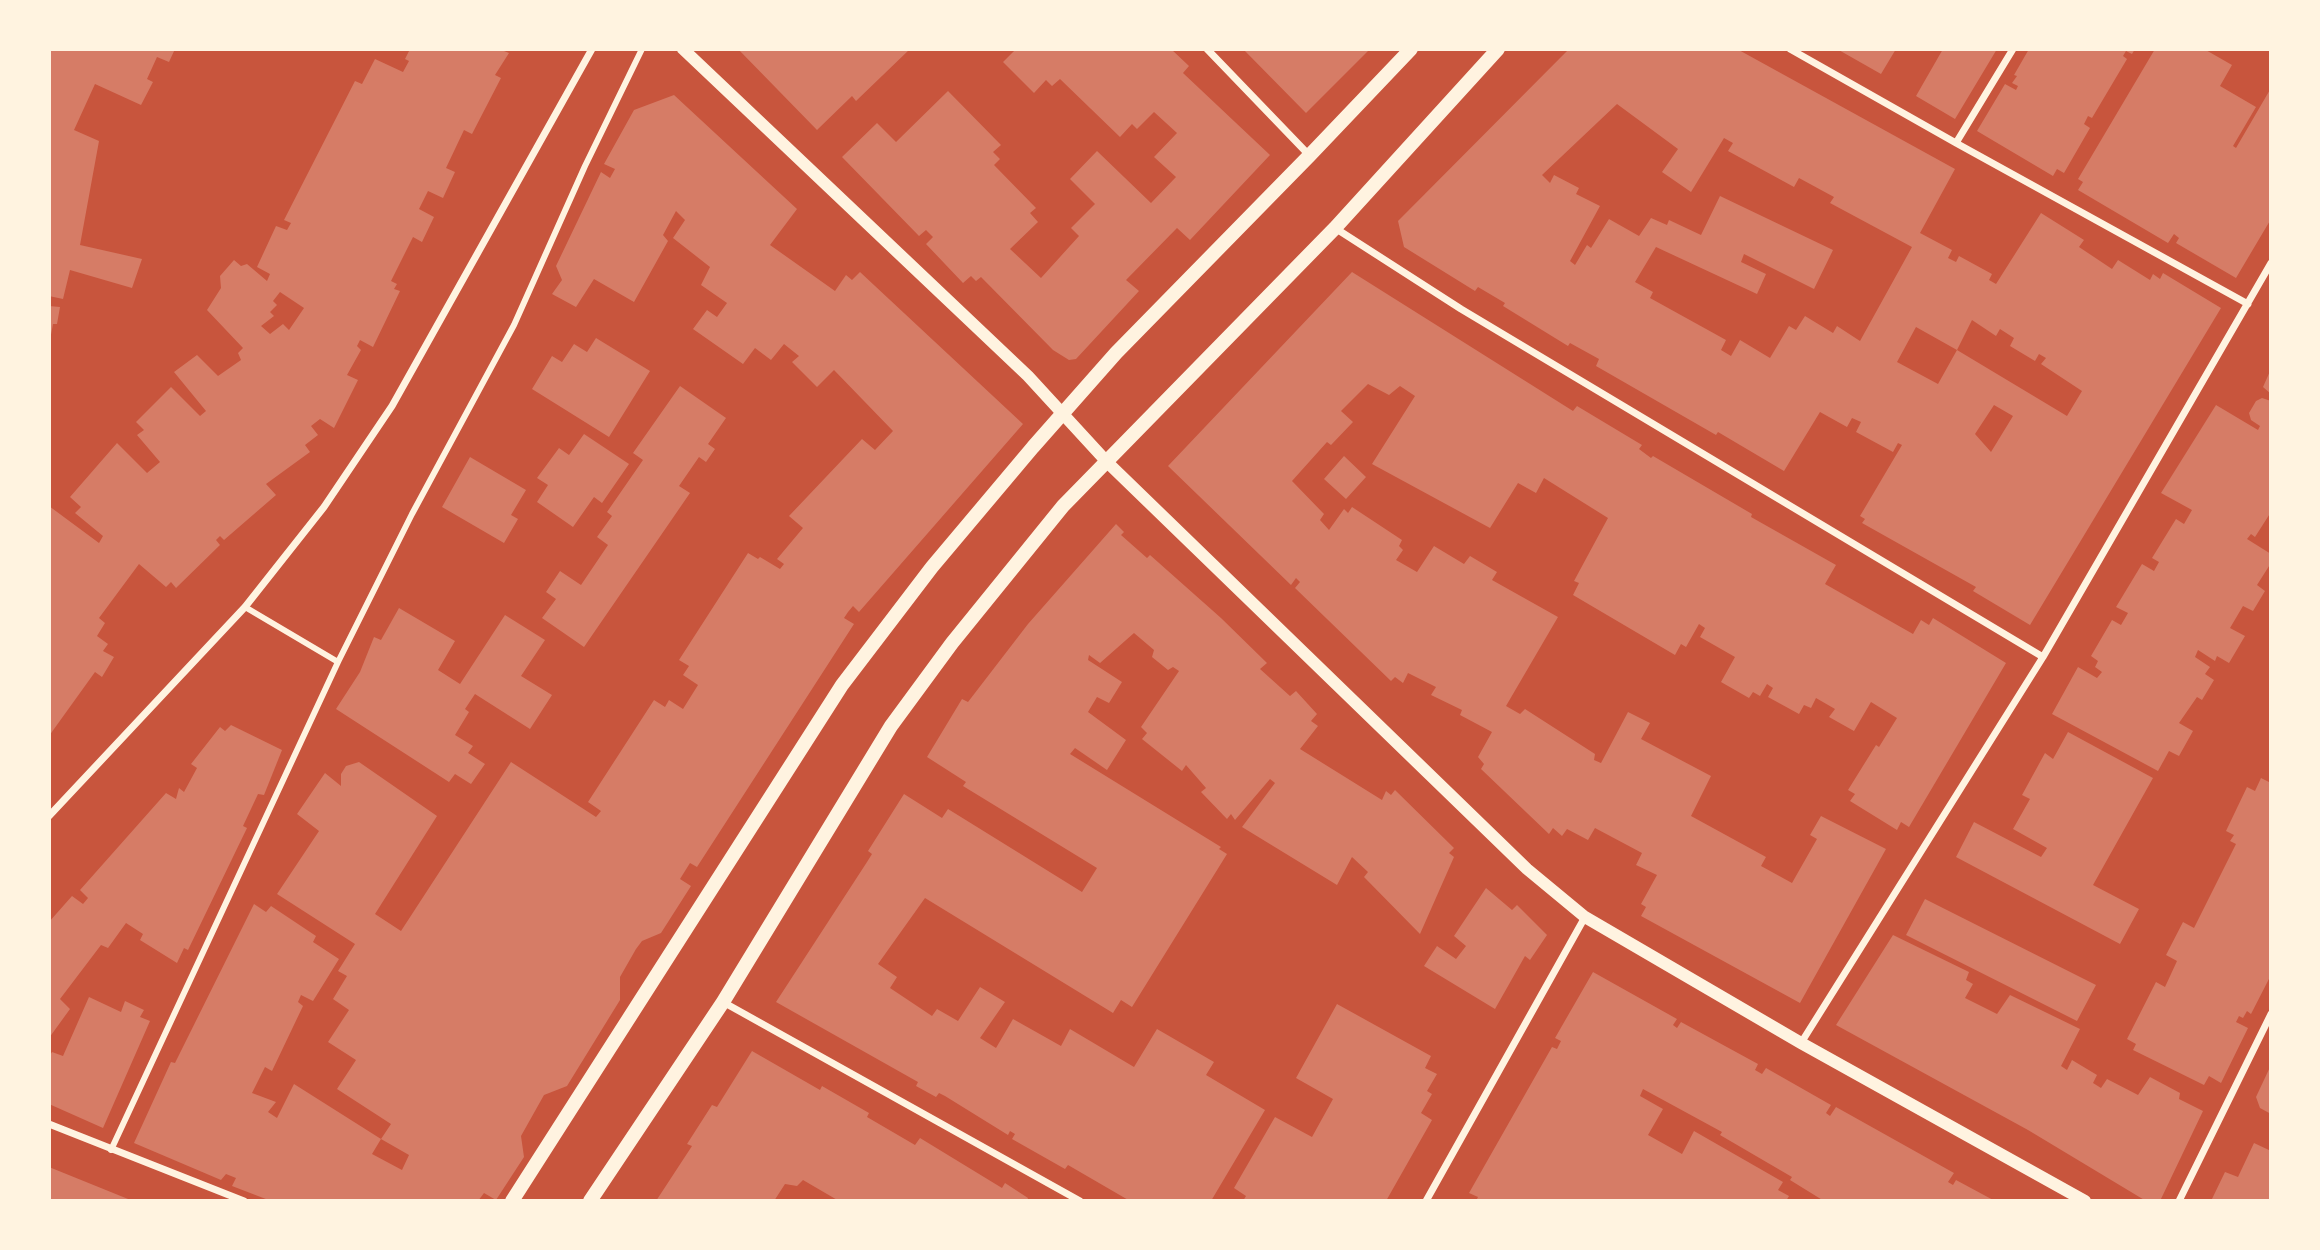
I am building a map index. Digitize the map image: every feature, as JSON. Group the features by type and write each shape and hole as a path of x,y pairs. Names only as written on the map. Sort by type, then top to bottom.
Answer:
{"main road":[{"path":"512,1201 842,685 932,567 1116,353 1410,49"},
{"path":"590,1201 723,1002 891,726 952,643 1063,506 1335,228 1498,49"}],"street":[{"path":"49,817 245,607 324,508 392,406 592,49"},
{"path":"111,1150 338,662 412,514 514,324 585,166 642,49"},
{"path":"683,49 1028,376 1107,461 1527,869 1585,917 1801,1043 2085,1201"},
{"path":"1207,49 1310,155"},
{"path":"1790,49 2248,304"},
{"path":"1956,143 2012,49"},
{"path":"1335,228 1461,309 2043,657"},
{"path":"1801,1043 2043,657 2271,263"},
{"path":"245,607 338,662"},
{"path":"1426,1201 1585,917"},
{"path":"723,1002 1080,1201"},
{"path":"2179,1201 2271,1014"},
{"path":"49,1124 244,1201"}],"building":[{"path":"49,49 175,49 169,62 157,57 147,79 153,82 141,105 95,84 74,130 99,141 80,245 142,259 132,288 70,270 63,299 49,296"},
{"path":"410,49 505,49 504,51 509,53 495,75 501,78 472,134 464,130 446,168 455,172 443,198 428,191 419,209 434,217 422,242 413,237 391,281 397,284 394,289 400,291 373,347 360,340 357,346 361,350 347,375 358,380 334,428 320,419 311,426 318,435 305,445 310,452 266,484 276,495 224,540 220,536 216,540 220,545 176,588 171,582 166,587 139,564 99,618 105,623 97,636 108,644 103,651 114,657 102,677 95,672 49,736 49,506 99,543 103,536 75,513 81,507 70,497 117,443 147,473 160,462 137,435 144,430 136,422 171,387 200,416 206,411 174,372 197,355 218,376 241,360 238,353 243,348 207,310 221,288 220,276 234,260 241,266 247,264 267,281 270,274 257,267 276,226 287,230 291,223 284,220 355,81 362,84 375,59 403,72 409,61 405,59","holes":["280,292 304,308 289,330 283,324 270,334 261,326 274,316 270,312 277,305 273,301"]},
{"path":"738,49 910,49 856,101 852,96 817,130"},
{"path":"1016,49 1171,49 1189,66 1183,73 1270,155 1190,240 1177,228 1126,280 1139,291 1076,359 1069,360 1053,350 981,277 976,281 971,276 963,283 926,244 933,237 926,230 919,236 842,157 877,123 896,142 948,91 1001,145 993,152 1000,159 994,165 1036,208 1030,213 1038,222 1010,249 1041,278 1079,236 1071,228 1095,204 1070,179 1097,151 1151,203 1176,177 1154,157 1177,133 1154,112 1137,129 1132,124 1120,137 1060,79 1052,86 1046,80 1034,93 1003,62"},
{"path":"1243,49 1370,49 1306,113"},
{"path":"1569,49 1737,49 1955,169 1920,233 1952,250 1948,258 1956,262 1959,256 1992,274 1989,280 1996,284 2041,213 2084,240 2079,247 2112,269 2118,260 2150,280 2153,274 2160,279 2163,273 2221,308 2030,625 1973,591 1976,587 1862,523 1865,519 1860,516 1902,445 1898,443 1893,452 1856,432 1861,422 1852,418 1847,427 1820,412 1784,471 1596,366 1599,359 1570,343 1568,346 1503,306 1505,303 1478,287 1475,291 1404,247 1398,221","holes":["1617,104 1678,149 1662,172 1691,192 1724,138 1733,143 1728,151 1794,187 1799,178 1834,197 1830,203 1912,247 1860,341 1837,326 1833,333 1805,316 1796,330 1789,326 1770,358 1740,340 1731,356 1721,350 1726,340 1650,298 1653,292 1635,282 1656,247 1757,294 1766,274 1741,262 1744,254 1814,289 1833,250 1720,196 1701,235 1669,220 1667,225 1651,218 1639,236 1609,219 1591,248 1587,245 1575,265 1570,261 1600,206 1576,194 1579,188 1554,175 1550,183 1542,175","1972,320 1996,336 2000,329 2014,338 2010,346 2035,361 2039,354 2046,358 2041,364 2082,391 2067,416 1957,350","1916,327 1957,350 1938,384 1897,362","1994,405 2013,416 1991,452 1975,434"]},
{"path":"1837,49 1896,49 1881,74"},
{"path":"1943,49 1997,49 1955,119 1916,96"},
{"path":"2029,49 2135,49 2132,54 2126,51 2123,56 2127,59 2092,118 2088,116 2084,124 2090,128 2064,173 2057,169 2053,176 1977,131 2005,84 2016,90 2018,86 2012,83 2017,76 2014,75"},
{"path":"2155,49 2204,49 2232,65 2220,86 2256,107 2233,146 2236,148 2271,88 2271,219 2236,278 2176,243 2179,238 2174,234 2168,243 2078,190 2083,182 2078,179"},
{"path":"674,95 797,209 770,245 835,291 846,275 852,280 860,272 1023,424 859,612 853,606 848,612 844,618 854,624 697,867 690,863 680,879 691,886 661,933 642,941 636,949 620,977 620,1000 567,1086 544,1095 521,1136 524,1157 496,1200 484,1193 478,1201 271,1201 232,1186 236,1178 226,1174 221,1180 134,1143 171,1062 175,1063 254,904 266,912 271,906 316,936 313,942 339,959 313,1001 301,995 298,1002 303,1006 272,1071 265,1067 252,1093 276,1102 268,1112 277,1118 294,1084 381,1139 391,1124 337,1089 356,1060 328,1042 349,1010 333,999 347,976 338,971 355,944 277,894 319,831 297,814 325,773 341,786 341,774 346,766 359,762 437,816 375,914 401,931 511,762 596,817 601,811 588,802 654,700 665,707 669,700 683,709 698,685 683,675 689,666 679,660 748,553 780,569 784,564 777,559 803,528 789,516 862,439 875,450 893,431 834,370 817,387 792,362 799,356 784,344 771,360 755,348 743,364 693,329 707,310 717,317 727,303 701,285 710,267 673,238 685,220 676,211 663,235 668,241 634,302 594,279 576,307 552,294 562,280 556,266 601,172 610,178 615,169 604,164 634,110","holes":["381,1139 409,1155 402,1170 372,1154"]},
{"path":"1352,272 1573,411 1577,406 1642,445 1639,449 1651,458 1653,456 1752,514 1751,517 1836,565 1825,584 1913,634 1921,620 1929,625 1933,618 2006,663 1909,827 1901,822 1897,830 1850,801 1855,794 1848,790 1876,745 1879,747 1897,718 1871,702 1854,731 1829,717 1835,709 1816,698 1811,708 1804,705 1799,714 1768,697 1773,688 1767,684 1760,696 1753,692 1749,698 1721,682 1735,657 1700,637 1705,628 1699,624 1686,647 1681,644 1675,655 1573,595 1579,583 1574,581 1608,518 1544,478 1536,493 1518,483 1490,528 1372,464 1415,396 1400,386 1389,395 1368,384 1341,411 1353,422 1331,445 1327,442 1292,481 1324,514 1320,520 1329,530 1344,509 1348,513 1352,507 1402,540 1399,546 1403,550 1396,560 1417,572 1434,546 1464,564 1470,556 1497,572 1492,580 1558,617 1506,706 1520,714 1525,709 1595,754 1594,760 1601,763 1628,712 1650,723 1641,739 1711,776 1691,816 1766,857 1761,866 1792,883 1817,839 1810,835 1821,816 1886,849 1800,1003 1641,916 1646,907 1641,904 1657,875 1636,865 1642,853 1595,828 1588,840 1567,829 1562,836 1553,828 1549,834 1481,769 1484,764 1478,757 1492,732 1460,715 1462,710 1431,695 1436,687 1408,673 1403,683 1395,677 1391,681 1295,588 1300,582 1296,578 1291,585 1168,466"},
{"path":"49,306 60,307 50,340"},
{"path":"596,338 650,371 609,437 532,389 552,356 562,362 574,344 587,352"},
{"path":"2271,369 2271,394 2263,387"},
{"path":"680,386 726,418 708,444 715,449 706,462 699,457 679,486 690,493 584,647 542,618 556,599 546,592 560,571 581,585 608,545 597,537 612,516 607,512 643,460 633,453"},
{"path":"2262,398 2271,401 2271,512 2255,537 2251,534 2247,539 2271,554 2271,563 2257,585 2265,591 2253,611 2243,606 2230,628 2245,636 2229,663 2217,656 2215,661 2198,650 2195,657 2210,667 2205,674 2214,680 2202,700 2197,697 2179,723 2193,731 2179,756 2169,751 2158,771 2052,714 2078,667 2097,678 2102,672 2095,667 2098,661 2091,656 2112,620 2121,625 2128,613 2116,607 2142,564 2154,571 2159,562 2152,558 2176,519 2184,524 2192,510 2161,493 2216,405 2258,430 2260,426 2251,420 2249,413 2256,401"},
{"path":"584,434 629,464 602,503 594,497 573,527 537,502 548,485 537,478 559,448 569,455"},
{"path":"1344,456 1366,477 1346,499 1324,479"},
{"path":"470,457 526,490 511,515 518,519 504,543 442,507"},
{"path":"1116,524 1124,532 1121,535 1147,558 1150,555 1267,663 1260,669 1290,696 1296,691 1317,714 1311,721 1318,726 1300,749 1382,800 1386,791 1391,795 1395,790 1454,848 1449,853 1454,857 1420,934 1364,877 1368,872 1352,857 1337,885 1242,827 1275,783 1270,779 1235,820 1231,814 1227,819 1201,792 1206,788 1186,765 1182,771 1142,739 1147,733 1141,727 1179,671 1173,667 1168,670 1152,657 1154,650 1134,633 1100,663 1089,655 1088,660 1122,682 1109,703 1097,697 1088,712 1126,740 1107,770 1075,748 1070,754 1221,847 1219,849 1227,854 1132,1007 1121,1000 1113,1013 925,898 878,964 897,977 890,988 932,1016 937,1009 958,1021 980,987 1005,1002 980,1038 996,1048 1013,1019 1061,1046 1070,1029 1134,1067 1157,1029 1214,1062 1206,1075 1265,1110 1211,1201 1130,1201 1068,1165 1065,1169 1012,1139 1015,1134 1010,1131 1008,1135 945,1096 939,1093 936,1097 916,1086 918,1082 776,1002 872,854 868,851 904,794 942,818 948,809 1082,892 1097,868 963,786 966,782 927,757 962,699 968,702 1028,624"},
{"path":"399,608 455,641 438,670 460,684 505,615 545,640 521,676 552,695 530,729 475,694 465,709 469,712 455,735 473,746 468,753 485,764 471,784 455,774 449,782 336,709 360,672 374,637 381,640"},
{"path":"231,725 282,750 264,795 258,794 243,826 247,828 188,950 184,948 177,963 140,940 143,934 126,923 108,948 101,945 60,999 70,1009 49,1038 49,922 72,896 83,904 88,898 80,890 166,793 176,799 179,788 184,792 197,768 191,764 220,727 225,731"},
{"path":"2068,732 2153,778 2093,885 2139,909 2120,944 1956,857 1974,822 2041,857 2047,848 2013,829 2030,799 2022,795 2045,753 2053,759"},
{"path":"2261,778 2271,783 2271,975 2251,1014 2247,1011 2243,1018 2239,1016 2236,1022 2248,1028 2221,1083 2209,1076 2204,1085 2133,1050 2136,1044 2127,1039 2156,982 2165,987 2177,961 2166,955 2183,922 2194,928 2236,844 2230,841 2234,835 2226,831 2247,787 2255,791"},
{"path":"1486,888 1512,910 1517,905 1547,935 1530,960 1525,956 1495,1009 1424,966 1437,946 1456,959 1466,946 1454,936"},
{"path":"1925,899 2096,985 2077,1021 1906,935"},
{"path":"1893,935 1969,972 1966,980 1973,984 1965,998 1997,1014 2010,995 2080,1029 2061,1066 2067,1070 2072,1060 2097,1075 2093,1083 2101,1088 2107,1079 2138,1095 2150,1077 2180,1093 2179,1099 2203,1111 2160,1201 2146,1201 2028,1130 1836,1025"},
{"path":"1593,972 1677,1019 1673,1025 1677,1028 1681,1022 1758,1064 1755,1070 1762,1074 1766,1068 1831,1105 1826,1113 1830,1116 1836,1107 1954,1173 1948,1182 1953,1185 1956,1180 1995,1201 1824,1201 1790,1180 1792,1177 1720,1135 1722,1132 1643,1089 1640,1096 1663,1109 1648,1135 1682,1154 1694,1131 1783,1182 1778,1190 1789,1196 1786,1201 1476,1201 1478,1197 1469,1193 1552,1047 1557,1049 1561,1041 1555,1038"},
{"path":"89,997 121,1012 125,1001 144,1010 140,1017 150,1021 103,1128 49,1104 49,1057 52,1052 63,1056"},
{"path":"1337,1004 1431,1056 1425,1068 1437,1074 1427,1091 1432,1094 1421,1113 1432,1120 1386,1201 1243,1201 1246,1196 1234,1188 1275,1117 1312,1137 1333,1099 1296,1078"},
{"path":"752,1051 820,1090 822,1086 869,1113 867,1117 915,1145 920,1138 1002,1188 1005,1183 1028,1198 1027,1201 839,1201 803,1180 797,1186 785,1184 774,1201 656,1201 692,1146 687,1144 712,1105 717,1107"},
{"path":"2271,1065 2271,1114 2260,1108 2256,1097"},
{"path":"2254,1143 2271,1151 2271,1201 2211,1201 2225,1172 2238,1177"},
{"path":"49,1167 133,1201 49,1201"}]}
